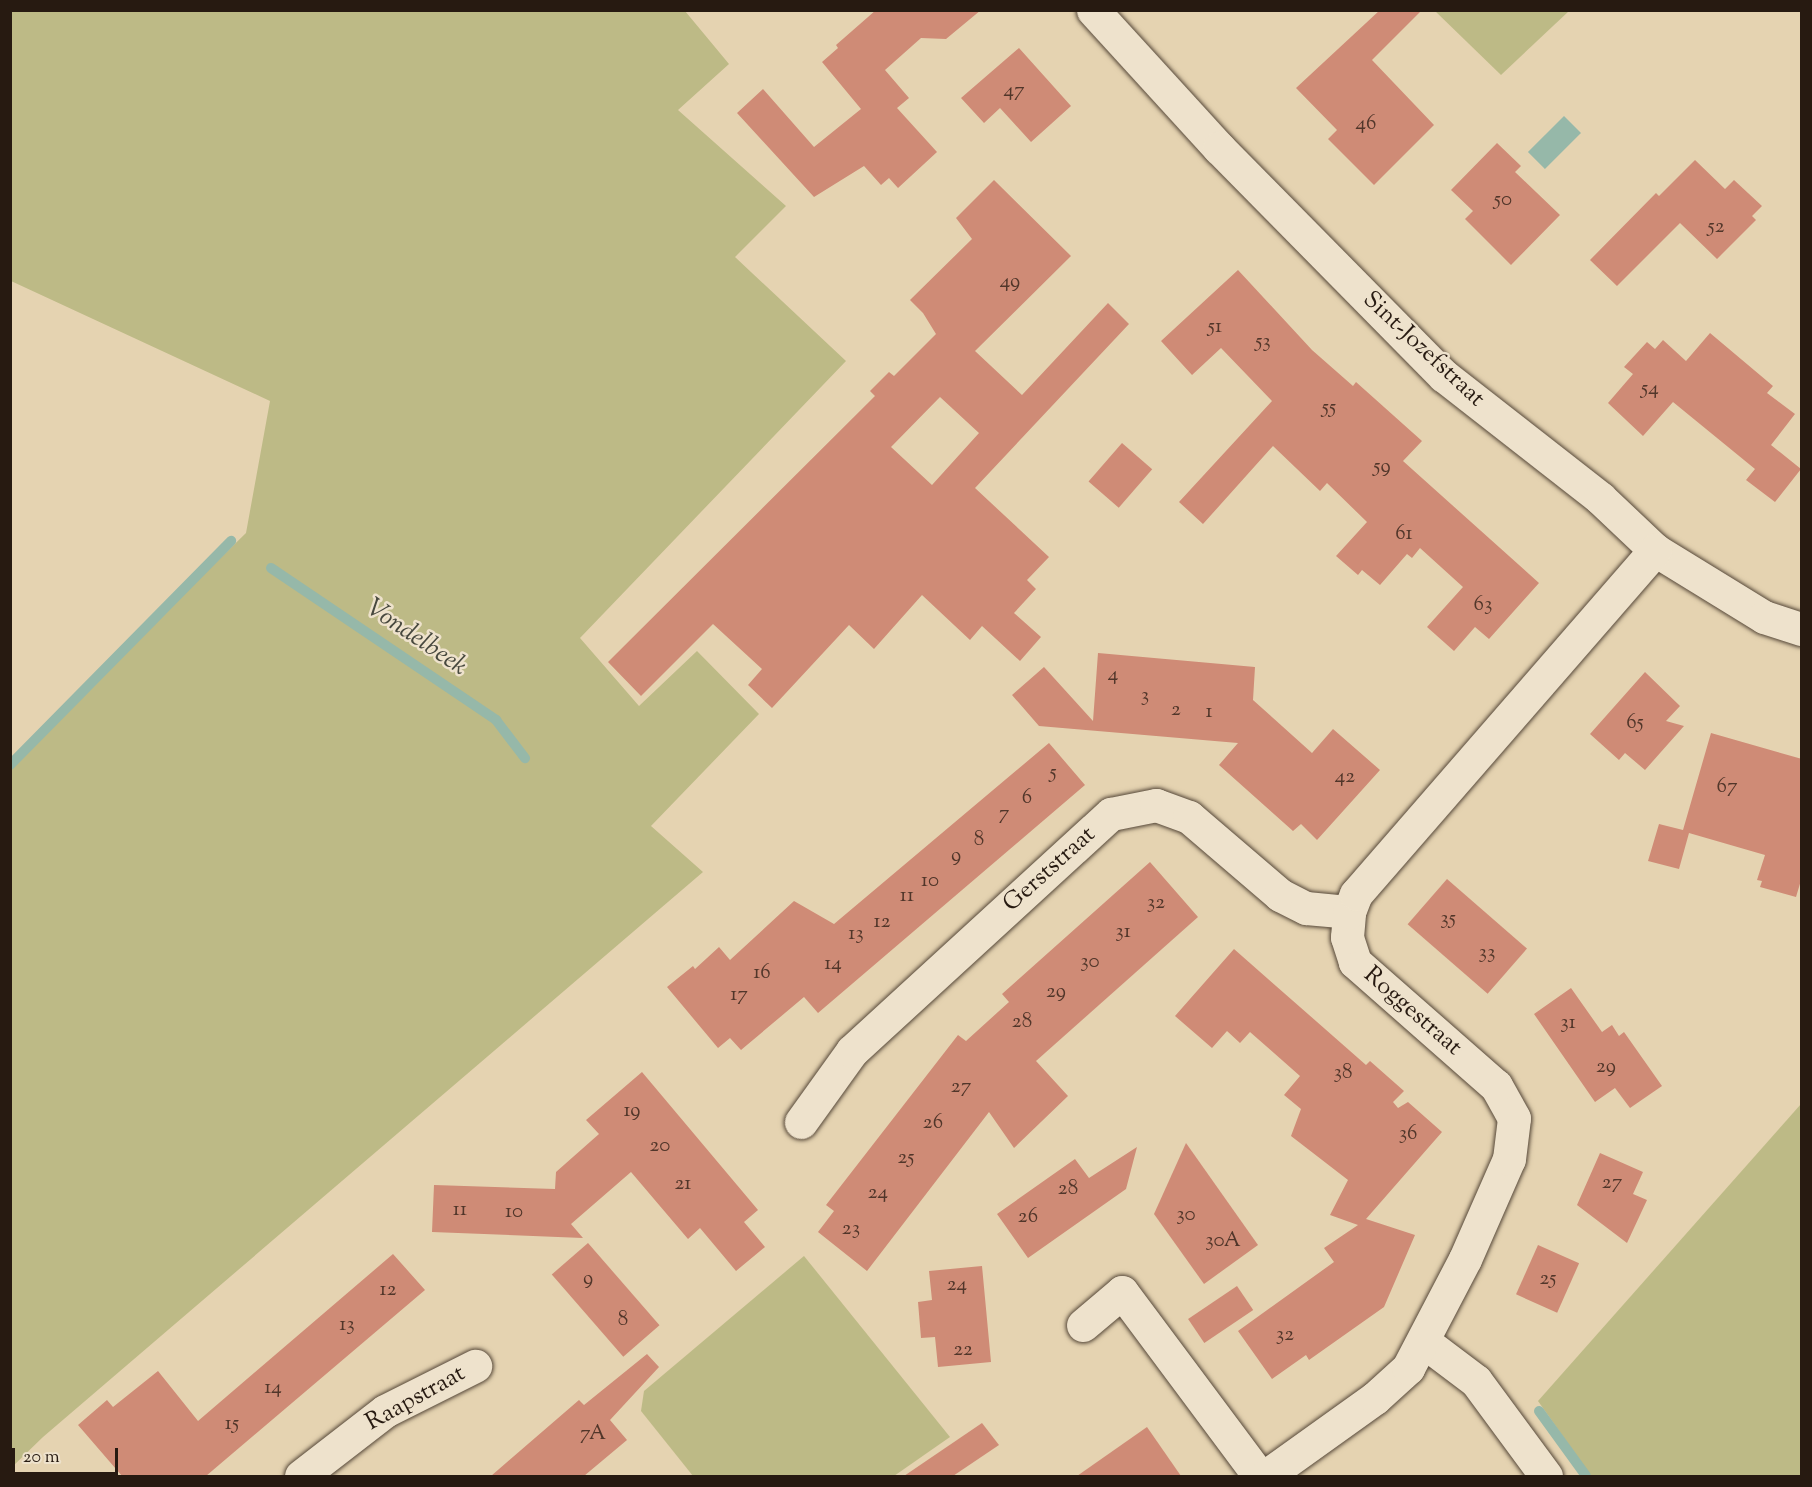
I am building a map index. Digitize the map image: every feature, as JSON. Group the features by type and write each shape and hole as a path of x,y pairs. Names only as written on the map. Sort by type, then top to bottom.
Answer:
{"street":[{"name":"Sint-Jozefstraat","path":"1093,10 1219,148 1444,376 1600,498 1655,550 1764,617 1802,629"},
{"name":"Roggestraat","path":"1266,1476 1376,1398 1408,1368 1465,1259 1509,1159 1514,1118 1496,1086 1356,962 1347,937 1349,912 1356,894 1655,550"},
{"name":"Gerststraat","path":"801,1122 852,1051 1111,814 1156,805 1189,818 1280,895 1306,908 1349,912"},
{"path":"1083,1325 1122,1292 1259,1476"},
{"path":"1423,1341 1476,1381 1546,1476"},
{"name":"Raapstraat","path":"301,1476 385,1411 475,1366"}],"shaded area":[{"path":"11,10 685,11 729,64 678,110 786,206 735,257 846,361 580,638 639,706 697,651 759,714 651,826 703,872 43,1437 11,1468 11,763 246,533 270,401 11,281"},
{"path":"1435,11 1569,11 1501,75"},
{"path":"1564,116 1581,133 1545,169 1528,152"},
{"path":"1801,1104 1801,1476 1591,1476 1538,1401"},
{"path":"804,1256 950,1437 894,1476 693,1476 641,1411 644,1391"}],"building":[{"path":"876,10 981,10 946,39 921,38 885,70 909,98 897,108 937,152 898,188 889,178 881,185 864,166 814,197 737,113 763,89 814,147 861,109 822,62 838,48 836,45"},
{"path":"1380,10 1422,10 1372,60 1434,125 1374,185 1328,139 1337,130 1296,88"},
{"path":"1019,48 1071,106 1031,142 1000,108 984,123 961,98"},
{"path":"1497,143 1521,166 1515,172 1560,215 1511,265 1465,219 1473,211 1451,190"},
{"path":"1695,160 1725,189 1734,180 1762,206 1752,216 1756,220 1717,259 1680,223 1617,286 1590,260 1656,193 1659,196"},
{"path":"994,180 1071,256 975,351 1022,395 1108,303 1129,324 975,488 1049,557 1027,580 1036,589 1014,613 1041,637 1020,661 982,626 970,640 922,595 874,649 849,625 772,708 748,685 762,669 713,624 641,696 608,662 875,396 870,391 889,372 894,376 936,334 923,313 910,300 972,239 956,218","holes":["940,397 979,433 932,485 891,447"]},
{"path":"1238,270 1312,350 1353,386 1356,382 1422,441 1403,461 1539,583 1489,639 1475,627 1454,651 1427,627 1463,587 1420,548 1412,558 1407,554 1380,585 1362,570 1358,575 1336,556 1367,522 1327,483 1320,491 1273,446 1203,524 1179,502 1272,401 1221,348 1192,375 1161,341"},
{"path":"1710,333 1773,386 1767,393 1795,414 1771,445 1801,469 1775,502 1746,480 1755,469 1673,402 1643,436 1608,403 1633,374 1624,367 1647,342 1655,349 1663,340 1686,361"},
{"path":"1122,443 1152,469 1119,508 1089,481"},
{"path":"1098,653 1255,667 1253,700 1312,753 1333,729 1380,770 1317,840 1301,824 1293,831 1219,765 1238,743 1039,726 1012,695 1044,667 1093,721"},
{"path":"1645,672 1680,706 1666,721 1684,726 1645,770 1625,753 1619,760 1590,734"},
{"path":"1711,733 1802,759 1802,877 1796,897 1760,887 1762,881 1757,880 1765,855 1689,833 1679,869 1648,861 1659,824 1683,830"},
{"path":"1049,743 1085,785 818,1013 804,997 741,1050 730,1038 718,1048 667,987 693,966 695,969 719,947 730,960 794,901 834,924"},
{"path":"1150,862 1198,917 1036,1061 1068,1096 1014,1148 989,1112 867,1271 818,1232 834,1211 826,1205 958,1035 966,1041 1009,1002 1002,994"},
{"path":"1447,879 1527,949 1488,994 1408,924"},
{"path":"1234,949 1366,1065 1370,1061 1404,1091 1393,1102 1398,1108 1408,1102 1442,1132 1366,1219 1415,1235 1384,1307 1309,1360 1306,1355 1272,1379 1238,1331 1334,1262 1324,1248 1358,1225 1330,1215 1348,1180 1291,1136 1301,1109 1284,1095 1300,1076 1250,1032 1240,1043 1227,1031 1212,1048 1175,1016"},
{"path":"1571,988 1602,1032 1612,1025 1619,1036 1624,1032 1662,1086 1630,1108 1615,1088 1595,1102 1534,1014"},
{"path":"642,1072 758,1210 744,1222 765,1247 736,1271 700,1228 688,1239 631,1172 571,1224 583,1238 432,1232 434,1185 555,1189 556,1172 599,1134 586,1120"},
{"path":"1186,1143 1258,1245 1204,1284 1154,1214"},
{"path":"1137,1147 1126,1189 1028,1258 997,1214 1075,1159 1089,1178"},
{"path":"1600,1153 1643,1172 1633,1194 1647,1200 1627,1243 1577,1205"},
{"path":"588,1243 660,1325 623,1357 552,1274"},
{"path":"1538,1245 1579,1263 1557,1313 1516,1294"},
{"path":"393,1254 425,1290 206,1476 122,1476 78,1425 107,1400 113,1407 158,1371 198,1421"},
{"path":"982,1266 991,1362 938,1367 935,1337 921,1338 918,1302 932,1300 929,1271"},
{"path":"1237,1286 1253,1310 1204,1343 1188,1319"},
{"path":"647,1354 659,1367 610,1420 627,1440 584,1476 491,1476 579,1400 584,1405"},
{"path":"982,1423 999,1445 953,1476 904,1476"},
{"path":"1147,1427 1181,1476 1077,1476"}],"waterway":[{"name":"Vondelbeek","path":"10,765 231,541"},
{"name":"Vondelbeek","path":"271,568 496,720 525,758"},
{"name":"Vondelbeek","path":"1539,1411 1586,1476"}]}
